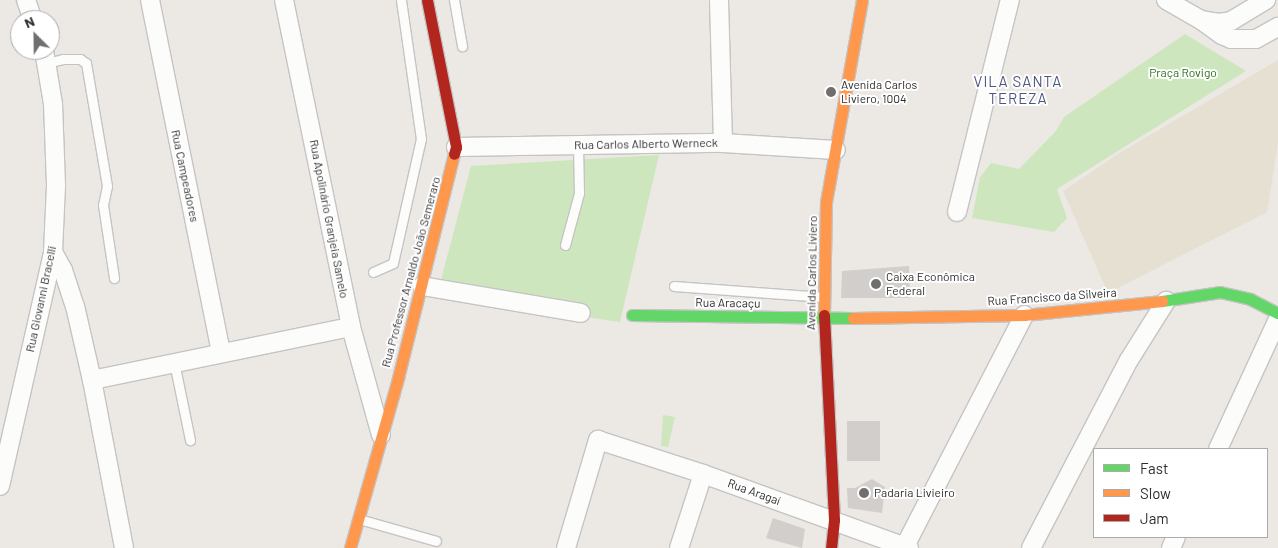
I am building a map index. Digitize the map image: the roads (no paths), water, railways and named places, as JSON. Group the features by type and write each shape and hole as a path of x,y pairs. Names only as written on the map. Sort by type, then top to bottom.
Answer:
{"street":[{"name":"Rua Campeadores","path":"150,0 221,352"},
{"name":"Rua Apolinário Granjeia Samelo","path":"284,0 351,328 381,435"},
{"name":"Rua Professor Arnaldo João Semeraro","path":"350,548 422,286 456,147 427,0"},
{"path":"720,0 722,143"},
{"name":"Avenida Carlos Liviero","path":"831,548 834,520 824,319 826,202 862,0"},
{"path":"957,212 1010,0"},
{"path":"1166,0 1231,39 1256,39 1278,27"},
{"path":"1201,20 1220,23 1231,20 1266,0"},
{"name":"Rua Giovanni Bracelli","path":"0,486 53,252 56,176 53,104 46,60"},
{"name":"Rua Carlos Alberto Werneck","path":"456,147 722,143 836,150"},
{"path":"53,252 67,280 92,380 124,548"},
{"path":"422,286 581,313"},
{"name":"Rua Francisco da Silveira","path":"824,319 1024,315 1166,301 1202,293 1220,292 1250,299 1278,313"},
{"path":"1031,548 1129,360 1166,301"},
{"name":"Rua Aracaçu","path":"632,315 824,319"},
{"path":"907,547 1024,315"},
{"path":"1218,448 1278,318"},
{"path":"92,380 221,352 351,328"},
{"name":"Rua Aragaí","path":"566,548 598,440 703,474 907,547"},
{"path":"679,548 703,474"}],"lane":[{"path":"372,272 387,268 393,263 421,139 400,0"},
{"path":"454,0 462,46"},
{"path":"60,58 80,60 86,63 107,186 103,205 114,278"},
{"path":"565,245 579,193 578,145"},
{"path":"674,286 824,297"},
{"path":"174,362 190,440"},
{"path":"358,518 436,541"}],"place":[{"name":"Avenida Carlos Liviero, 1004","path":"831,92"},
{"name":"Caixa Econômica Federal","path":"876,284"},
{"name":"Padaria Livieiro","path":"864,493"}],"district":[{"name":"VILA SANTA TEREZA","path":"1018,90"}],"park label":[{"name":"Praça Rovigo","path":"1183,73"}]}
